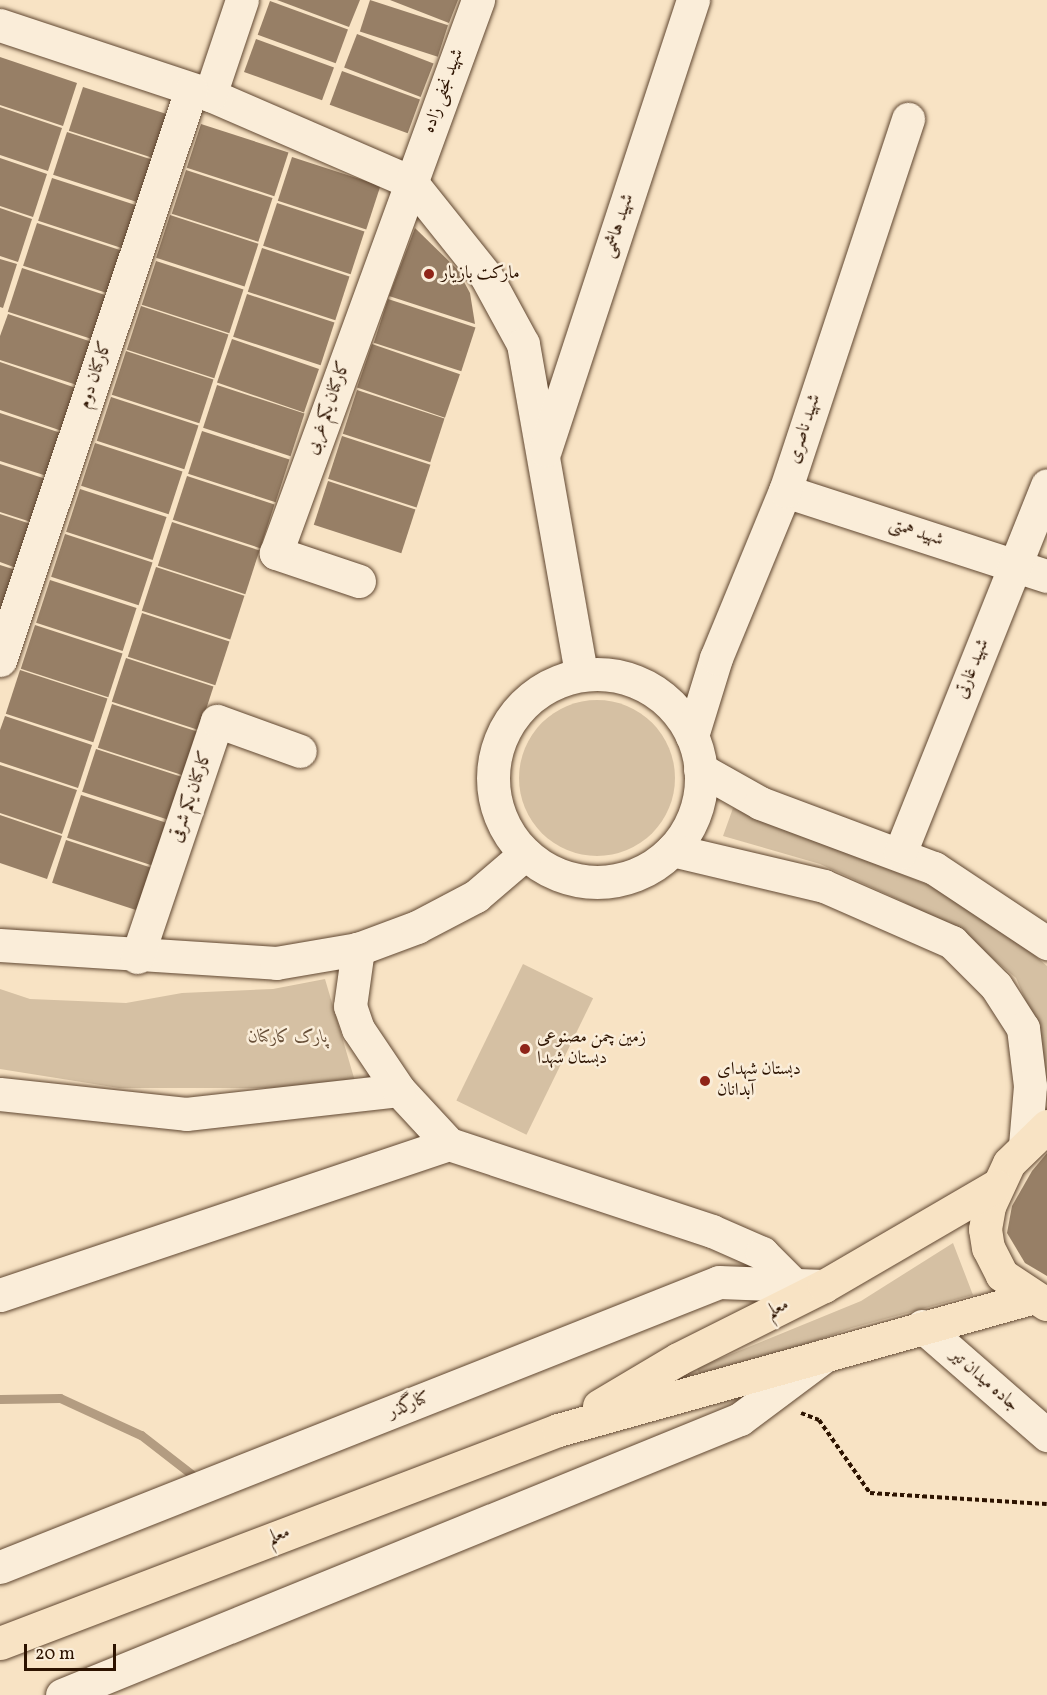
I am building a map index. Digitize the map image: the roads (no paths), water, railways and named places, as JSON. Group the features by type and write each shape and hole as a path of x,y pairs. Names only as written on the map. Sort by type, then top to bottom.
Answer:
{"main road":[{"path":"1036,1136 1009,1162 996,1186 985,1229 988,1248 1002,1275 1040,1301"},
{"name":"معلم","path":"558,1430 809,1285 996,1186"},
{"name":"معلم","path":"0,1643 558,1430 922,1326 1040,1301"}],"street":[{"name":"کارکنان دوم","path":"0,660 201,92 242,0"},
{"name":"شهید نجفی زاده","path":"411,182 478,0"},
{"name":"شهید هاشمی","path":"545,452 693,0"},
{"path":"0,25 201,92 411,182 486,276 523,344 545,452 581,674"},
{"name":"شهید ناصری","path":"693,736 716,658 785,491 908,119"},
{"name":"کارکنان یکم غربی","path":"359,581 276,553 411,182"},
{"name":"شهید غارتی","path":"900,853 1047,485"},
{"name":"شهید همتی","path":"785,491 1047,576"},
{"path":"581,674 620,675 638,682 671,704 693,736 700,769 700,787 692,821 672,850 638,874 599,882 559,876 525,854 502,823 495,805 493,766 497,747 504,729 528,698 545,687 581,674"},
{"name":"کارکنان یکم شرقی","path":"137,957 218,721 300,751"},
{"path":"700,769 760,803 934,867 1047,943"},
{"path":"672,850 824,886 952,942 996,986 1023,1028 1036,1136"},
{"path":"0,945 137,957 276,963 358,949 417,927 476,896 525,854"},
{"path":"358,949 350,1006 358,1029 399,1090 450,1144 712,1231 762,1253 809,1285"},
{"path":"0,1094 186,1114 399,1090"},
{"path":"0,1295 450,1144"},
{"name":"کنارگذر","path":"0,1567 719,1282 809,1285"},
{"name":"جاده میدان تیر","path":"922,1326 1047,1435"},
{"path":"62,1695 122,1684 740,1419 828,1353"}],"waterway":[{"path":"0,1399 60,1398 141,1435 199,1480"}],"place":[{"name":"مارکت بازیار","path":"429,274"},
{"name":"زمین چمن مصنوعی دبستان شهدا","path":"525,1049"},
{"name":"دبستان شهدای آبدانان","path":"705,1081"}],"park label":[{"name":"پارک کارکنان","path":"288,1038"}]}
